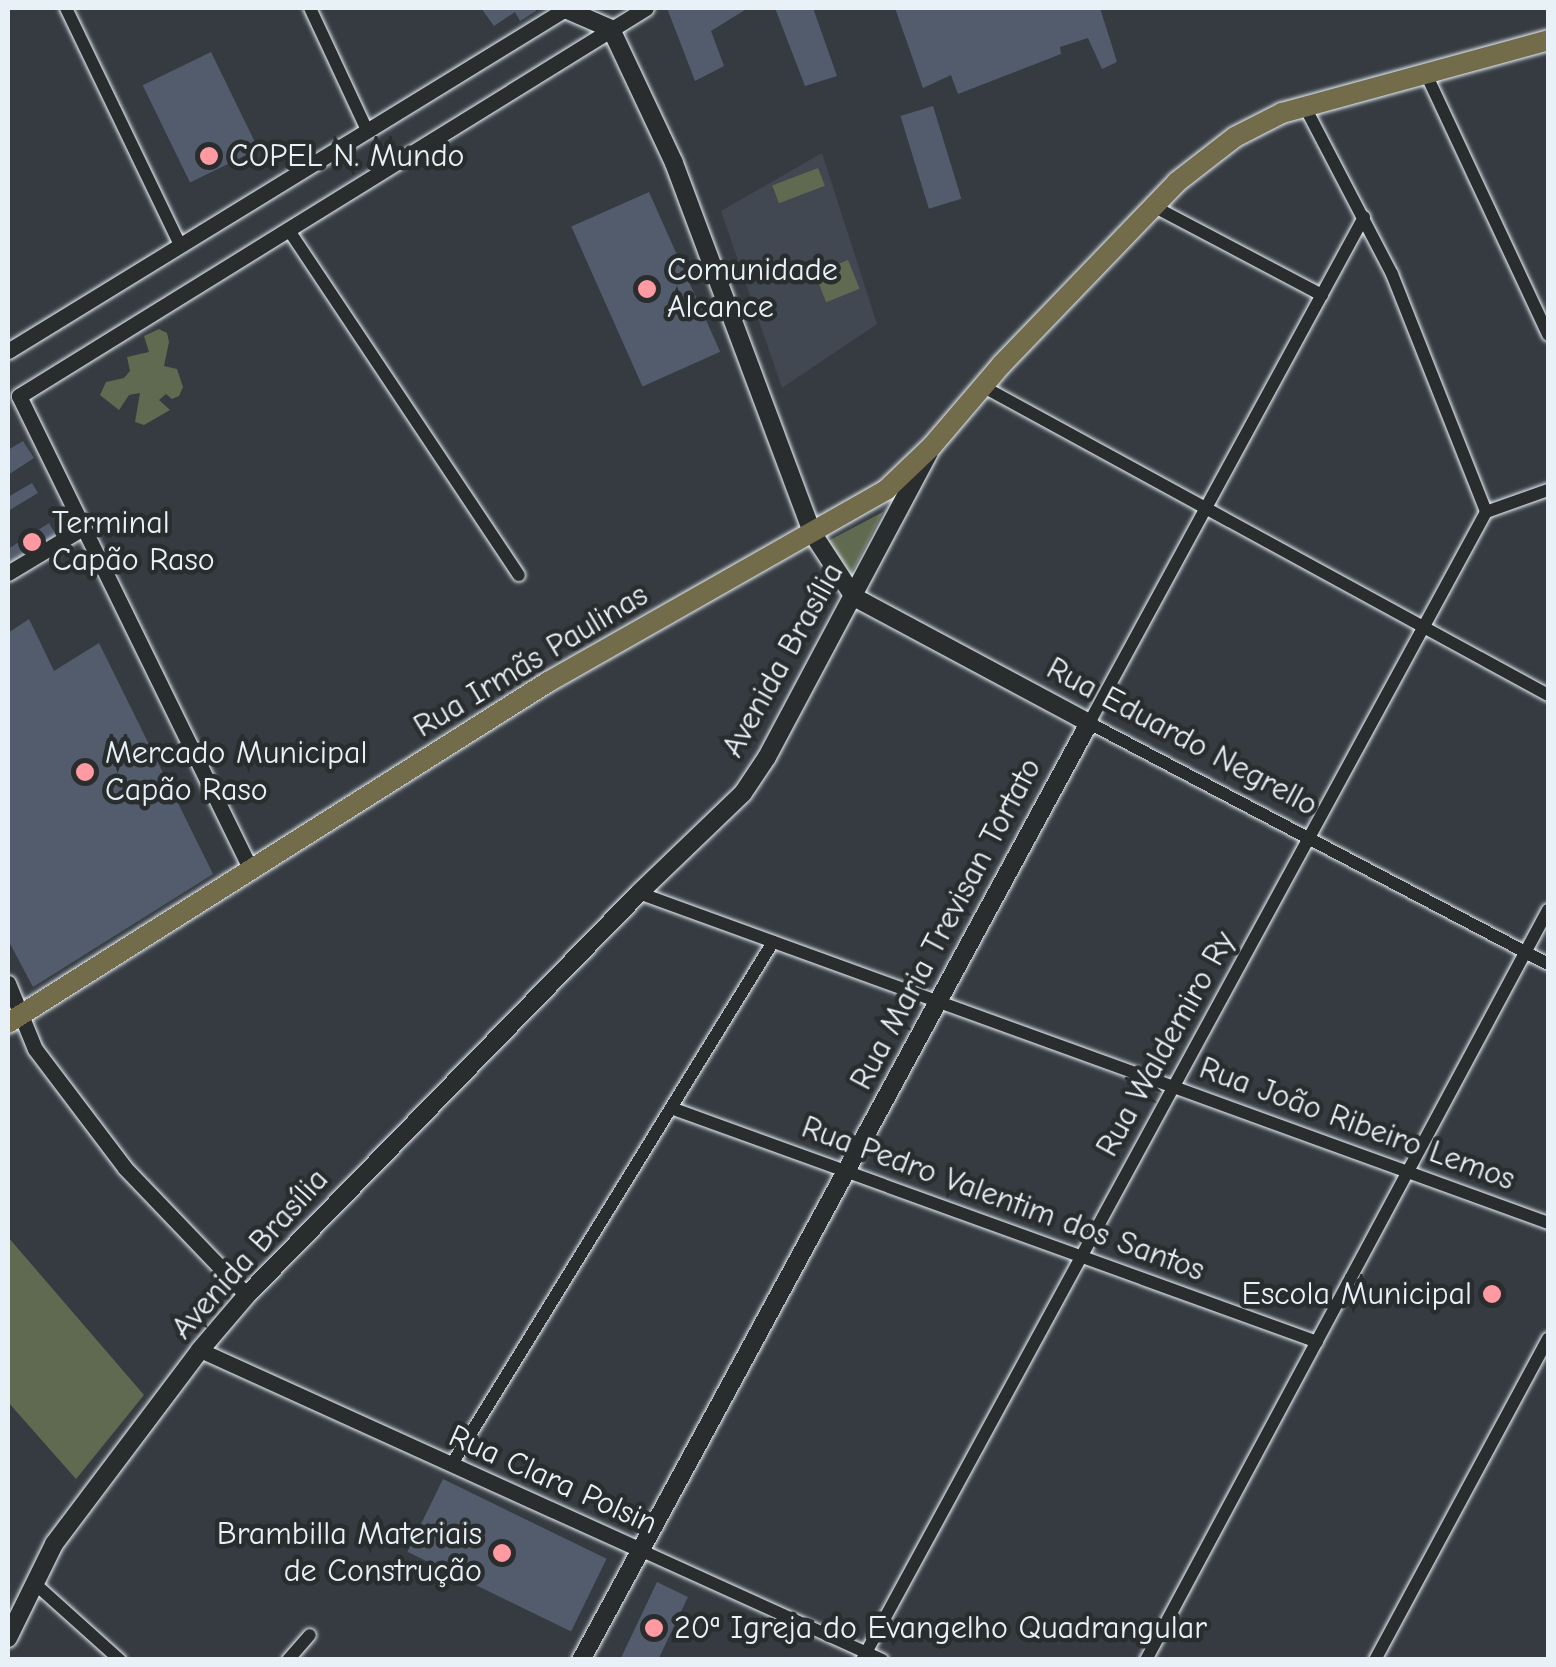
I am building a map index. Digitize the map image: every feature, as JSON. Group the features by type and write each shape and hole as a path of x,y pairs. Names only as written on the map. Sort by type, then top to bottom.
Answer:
{"main road":[{"path":"564,8 611,29"},
{"name":"Rua Eduardo Negrello","path":"611,29 674,164 812,534 854,596 1090,722"},
{"name":"Avenida Brasília","path":"8,1638 54,1544 200,1350 247,1295 639,893 742,793 768,757 932,446 982,386 1153,206 1222,145 1258,123 1305,106 1548,40"},
{"name":"Rua Irmãs Paulinas","path":"14,1019 595,654 886,490 932,446"},
{"name":"Rua Maria Trevisan Tortato","path":"580,1660 1090,722"}],"street":[{"path":"66,8 180,246"},
{"path":"310,8 367,130"},
{"path":"8,351 564,8"},
{"path":"251,870 13,392 288,229 646,8"},
{"path":"1426,74 1548,336"},
{"path":"1305,106 1397,284 1486,512 1548,490"},
{"path":"1153,206 1322,295"},
{"name":"Rua Maria Trevisan Tortato","path":"1090,722 1364,217"},
{"path":"288,229 519,575"},
{"path":"982,386 1548,696"},
{"name":"Rua Waldemiro Ry","path":"864,1656 1486,512"},
{"path":"8,573 83,528"},
{"name":"Rua Eduardo Negrello","path":"1090,722 1548,964"},
{"name":"Rua João Ribeiro Lemos","path":"639,893 1548,1223"},
{"path":"1146,1660 1548,910"},
{"path":"452,1464 773,942"},
{"path":"8,983 14,1019 137,1184 247,1295"},
{"name":"Rua Pedro Valentim dos Santos","path":"671,1108 1317,1342"},
{"path":"1375,1660 1548,1339"},
{"name":"Rua Clara Polsin","path":"200,1350 864,1656 882,1660"},
{"path":"34,1582 120,1660"},
{"path":"288,1660 310,1636"}],"shaded area":[{"path":"822,153 877,324 782,388 721,211"}],"green space":[{"path":"818,168 825,186 779,203 772,186"},
{"path":"848,260 860,289 826,302 815,273"},
{"path":"159,329 167,333 169,342 164,366 177,369 183,387 179,396 172,399 166,394 159,400 170,410 144,425 135,422 140,393 129,395 119,410 100,395 106,382 124,378 130,371 127,357 149,352 144,336"},
{"path":"883,512 851,574 828,541"},
{"path":"8,1237 144,1395 76,1479 8,1402"}],"building":[{"path":"481,8 536,11 520,21 515,12 494,26"},
{"path":"667,8 748,8 711,31 724,66 695,81"},
{"path":"775,8 813,8 837,76 805,86"},
{"path":"895,8 1100,8 1117,62 1102,69 1088,38 1060,47 1061,54 958,94 951,75 923,88"},
{"path":"211,52 258,149 190,182 143,85"},
{"path":"933,106 961,199 929,209 900,116"},
{"name":"Comunidade Alcance","path":"649,192 720,352 643,386 571,227"},
{"name":"Terminal Capão Raso","path":"23,441 34,458 8,475 8,450"},
{"name":"Terminal Capão Raso","path":"32,483 38,493 8,511 8,497"},
{"name":"Terminal Capão Raso","path":"49,523 56,535 8,564 8,549"},
{"name":"Mercado Municipal Capão Raso","path":"29,619 54,671 99,643 213,874 33,987 8,940 8,633"},
{"name":"Brambilla Materiais de Construção","path":"443,1479 607,1559 571,1632 407,1552"},
{"name":"20ª Igreja do Evangelho Quadrangular","path":"657,1582 688,1597 658,1660 620,1660"}],"place":[{"name":"COPEL N. Mundo","path":"209,156"},
{"name":"Comunidade Alcance","path":"647,289"},
{"name":"Terminal Capão Raso","path":"32,542"},
{"name":"Mercado Municipal Capão Raso","path":"85,772"},
{"name":"Escola Municipal","path":"1492,1294"},
{"name":"Brambilla Materiais de Construção","path":"502,1553"},
{"name":"20ª Igreja do Evangelho Quadrangular","path":"654,1628"}]}
